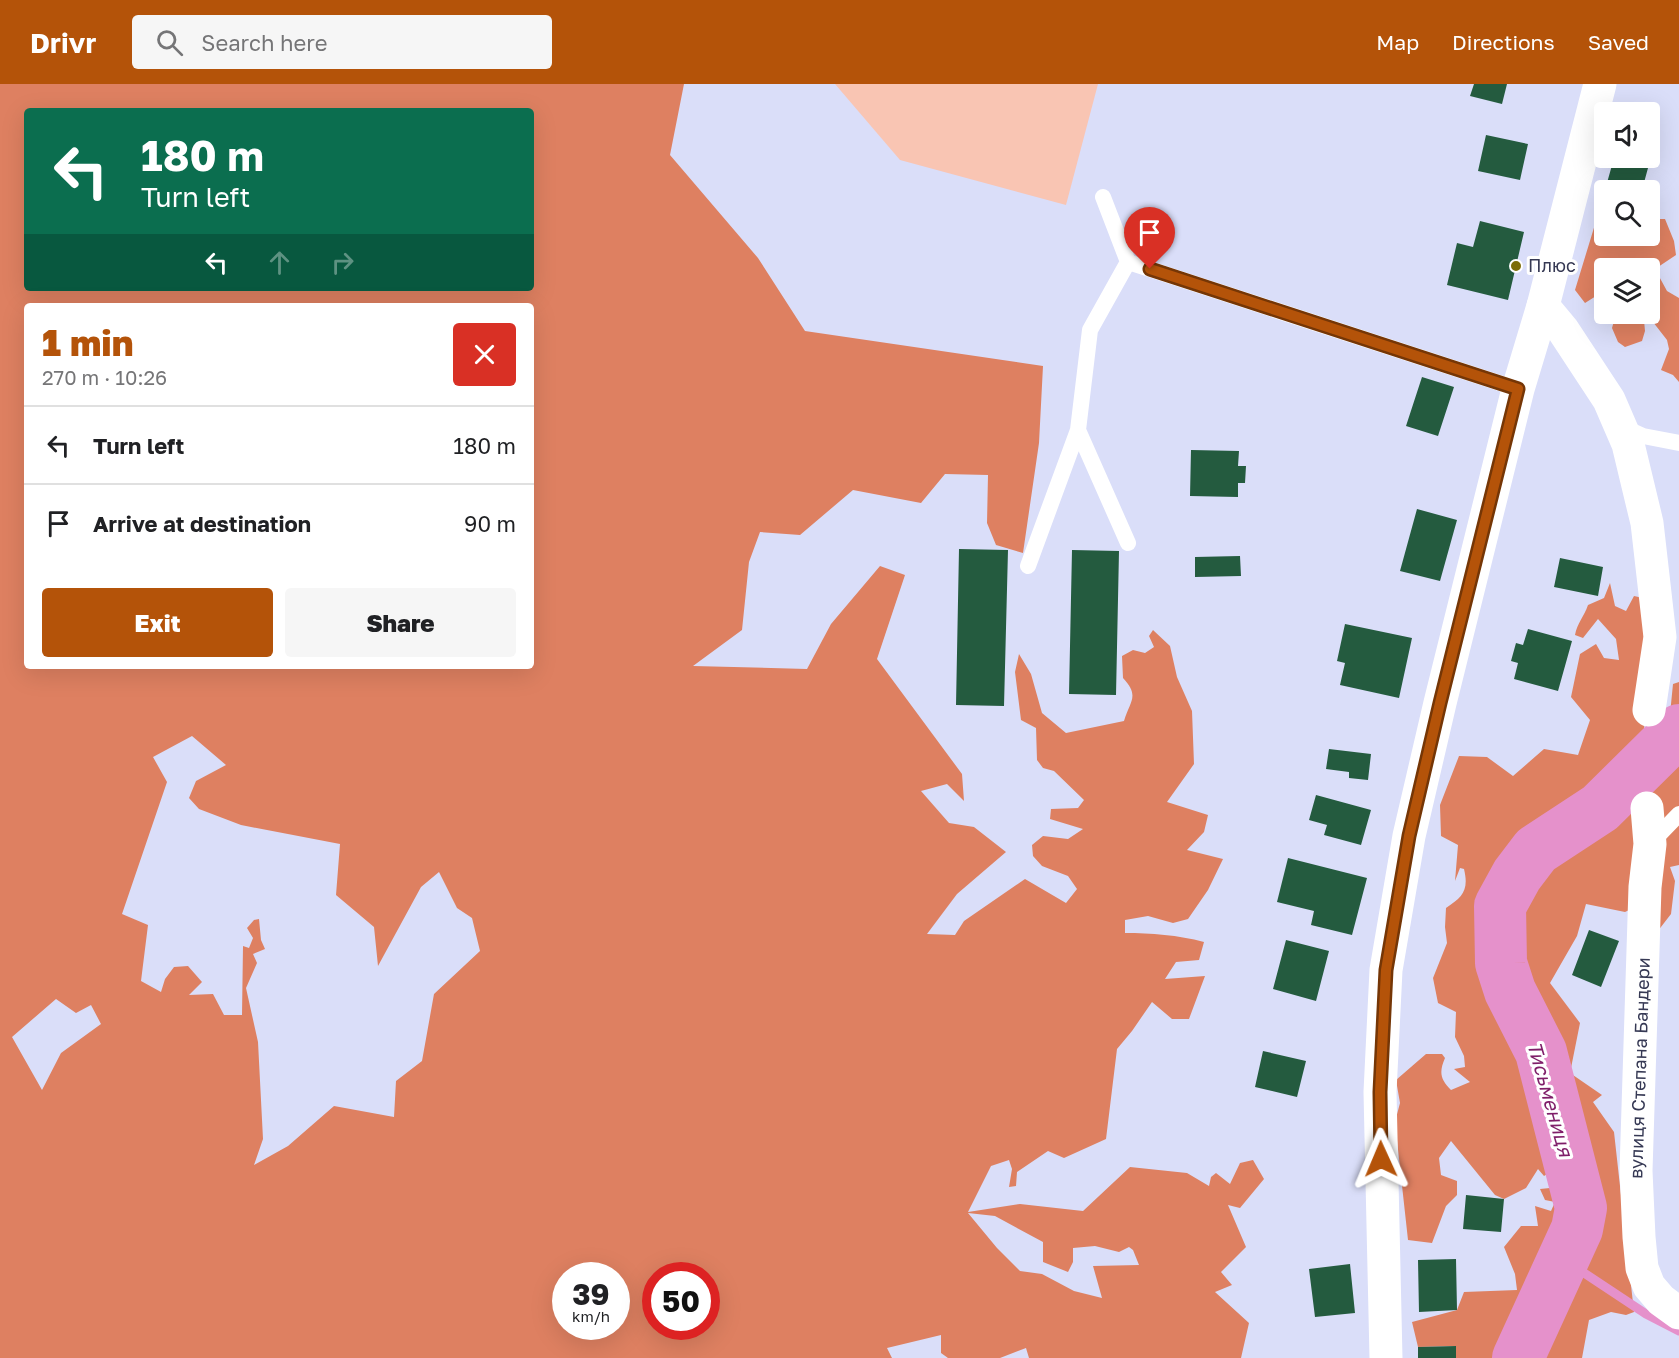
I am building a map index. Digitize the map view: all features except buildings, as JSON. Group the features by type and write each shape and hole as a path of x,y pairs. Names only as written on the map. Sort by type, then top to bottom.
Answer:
{"main road":[{"path":"1386,1358 1380,1092 1386,970 1409,836 1440,703 1518,389 1543,306 1600,84"},
{"path":"1543,306 1563,330 1609,400 1628,444 1647,523 1660,637 1649,710"},
{"name":"вулиця Степана Бандери","path":"1647,808 1650,844 1645,887 1636,1171 1638,1237 1642,1268 1649,1286 1661,1300 1679,1313"}],"lane":[{"path":"1103,197 1128,262"},
{"path":"1128,262 1518,389"},
{"path":"1028,566 1078,430 1090,330 1128,262"},
{"path":"1620,426 1643,436 1679,443"},
{"path":"1078,430 1128,543"},
{"path":"1650,844 1679,814"}],"shaded area":[{"path":"0,84 684,84 670,155 758,258 805,331 1043,366 1039,443 1023,553 996,545 987,523 988,475 945,474 921,503 853,490 800,535 760,532 749,562 742,630 693,666 807,669 831,624 880,566 905,575 877,659 962,774 964,801 947,784 921,791 949,823 974,827 1006,852 957,894 927,934 955,935 964,921 1025,879 1066,903 1077,889 1068,876 1042,866 1033,856 1032,845 1043,836 1068,839 1083,829 1050,819 1051,809 1078,808 1084,800 1054,771 1043,768 1037,760 1036,728 1021,720 1015,672 1019,654 1031,674 1042,713 1066,733 1124,721 1132,694 1123,678 1122,656 1133,650 1145,653 1154,647 1149,636 1153,630 1170,646 1177,677 1192,711 1194,764 1167,802 1208,815 1204,832 1187,850 1223,859 1208,890 1188,919 1173,923 1148,916 1125,920 1125,933 1164,935 1204,942 1199,960 1176,962 1165,979 1205,976 1189,1019 1172,1019 1152,1002 1117,1049 1106,1139 1064,1158 1048,1151 1017,1172 1016,1186 1009,1187 1012,1169 1009,1160 991,1166 968,1212 1020,1204 1083,1211 1130,1167 1187,1173 1209,1186 1211,1177 1216,1173 1230,1184 1240,1163 1253,1160 1264,1179 1240,1208 1228,1205 1246,1247 1221,1272 1232,1285 1215,1292 1249,1323 1241,1358 1029,1358 1026,1348 1000,1358 948,1358 941,1353 941,1335 887,1348 892,1358 0,1358","holes":["192,736 226,765 196,781 189,798 199,809 241,825 340,844 336,895 374,927 378,966 421,887 439,872 457,908 472,918 480,951 434,994 422,1061 396,1081 394,1117 334,1106 288,1146 254,1165 263,1139 258,1042 246,988 257,963 253,954 265,949 261,940 259,919 254,920 247,928 253,938 249,948 243,946 242,1015 224,1015 213,994 189,995 202,982 188,966 174,967 165,979 161,992 141,981 148,925 122,914 167,782 153,757","56,999 76,1013 91,1005 101,1024 61,1053 42,1090 12,1037","968,1213 995,1216 1043,1242 1043,1262 1068,1272 1073,1262 1073,1248 1095,1246 1119,1252 1129,1247 1133,1250 1139,1265 1093,1266 1102,1298 1074,1291 1042,1274 1020,1271"]},
{"path":"835,84 1098,84 1066,205 900,160"},
{"path":"1660,219 1665,219 1674,241 1676,255 1660,266 1660,258 1594,258 1594,297 1585,303 1575,290 1594,228 1594,246 1660,246"},
{"path":"1660,278 1667,291 1679,298 1679,382 1673,375 1661,370 1669,349 1667,340 1655,324 1660,324"},
{"path":"1613,324 1644,324 1645,331 1642,341 1625,347 1618,342 1612,328"},
{"path":"1610,583 1615,606 1626,611 1634,596 1643,598 1644,737 1657,732 1657,717 1670,714 1673,684 1679,682 1679,865 1670,867 1675,881 1671,914 1654,936 1650,900 1625,912 1586,904 1577,936 1550,983 1580,1023 1570,1073 1602,1095 1593,1102 1614,1132 1634,1312 1626,1315 1611,1312 1589,1320 1582,1358 1456,1358 1455,1346 1418,1347 1412,1322 1457,1310 1464,1292 1517,1290 1515,1274 1504,1247 1521,1226 1538,1226 1535,1206 1551,1211 1555,1202 1545,1200 1540,1189 1550,1188 1566,1178 1562,1164 1544,1176 1538,1169 1526,1188 1504,1199 1495,1195 1451,1141 1439,1158 1441,1175 1457,1181 1457,1195 1446,1206 1432,1243 1408,1240 1395,1122 1400,1103 1396,1080 1426,1054 1442,1054 1445,1058 1442,1075 1451,1090 1470,1082 1454,1069 1465,1067 1464,1056 1455,1037 1456,1012 1438,1003 1433,978 1447,943 1446,908 1457,900 1466,882 1464,869 1460,868 1455,881 1458,845 1441,836 1440,805 1459,756 1487,757 1513,776 1544,749 1578,755 1590,720 1571,697 1580,654 1596,644 1604,658 1619,660 1616,639 1598,619 1583,638 1575,635 1588,605 1604,598"}],"waterway":[{"name":"Тисьмениця","path":"1518,1358 1577,1229 1581,1208 1541,1052 1510,991 1501,963 1500,906 1517,875 1536,850 1600,808 1679,730"},
{"path":"1563,1259 1646,1314 1679,1331"}],"place":[{"name":"Плюс","path":"1516,266"}],"route":[{"path":"1150,269 1518,389 1409,836 1386,970 1380,1092 1381,1159"}]}
